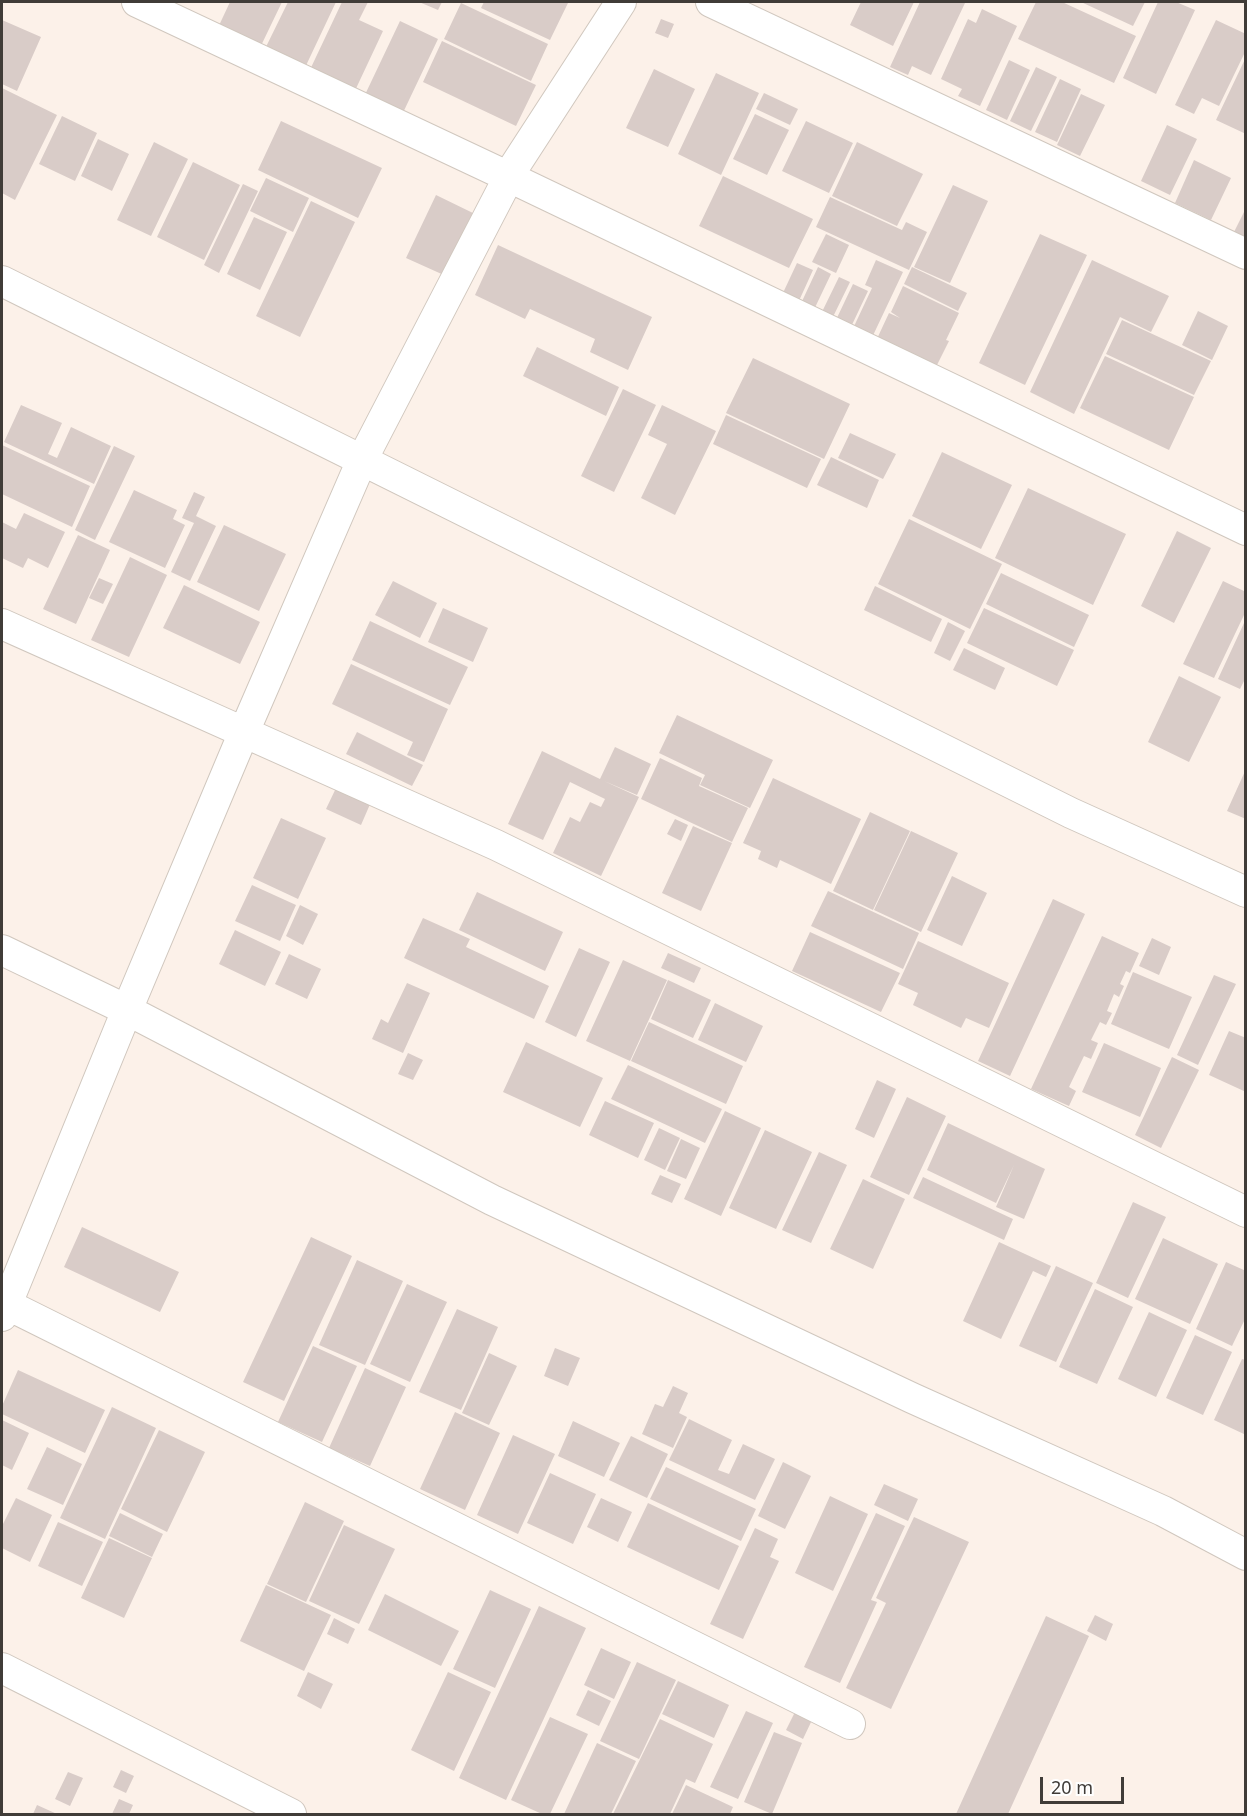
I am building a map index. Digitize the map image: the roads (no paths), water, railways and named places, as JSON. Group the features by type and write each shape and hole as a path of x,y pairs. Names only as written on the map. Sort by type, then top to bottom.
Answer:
{"street":[{"path":"137,2 509,177 1245,530"},
{"path":"621,2 509,177 362,460 244,732 3,1307 850,1724"},
{"path":"711,2 1245,254"},
{"path":"2,281 1060,808 1245,892"},
{"path":"2,624 496,845 1245,1212"},
{"path":"2,950 127,1010 492,1200 912,1398 1163,1511 1245,1555"},
{"path":"2,1668 291,1815"}]}
